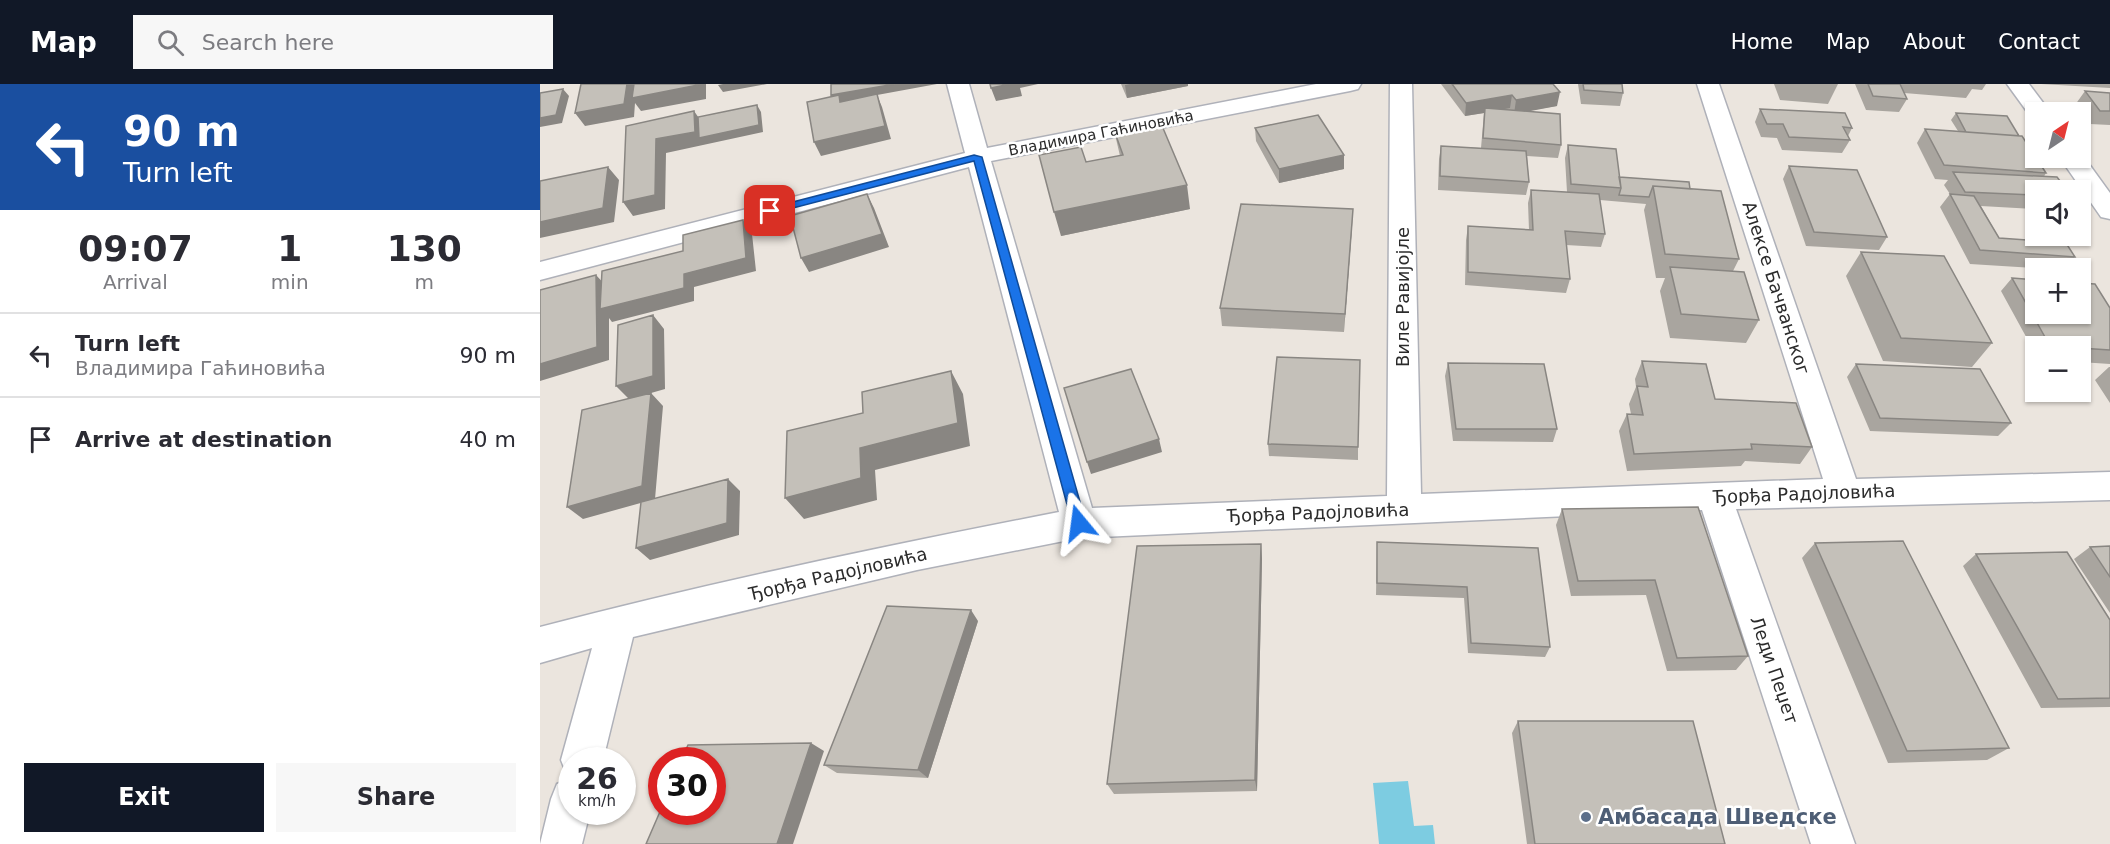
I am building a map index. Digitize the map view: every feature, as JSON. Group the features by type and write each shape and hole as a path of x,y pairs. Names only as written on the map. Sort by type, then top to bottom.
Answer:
{"street":[{"path":"958,84 1079,523"},
{"name":"Владимира Гаћиновића","path":"540,271 977,157 1350,84"},
{"name":"Виле Равијојле","path":"1401,84 1404,510"},
{"name":"Алексе Бачванског","path":"1708,84 1844,493"},
{"path":"2018,84 2032,102"},
{"path":"2079,168 2110,211"},
{"name":"Ђорђа Радојловића","path":"540,645 618,624 917,555 1079,523 1714,496 2110,486"},
{"name":"Леди Пеџет","path":"1714,496 1833,844"},
{"path":"585,747 618,624"},
{"path":"560,844 565,825"}],"water":[{"path":"1408,781 1414,826 1433,825 1435,844 1379,844 1373,783"}],"building":[{"path":"581,84 627,84 624,104 575,113"},
{"path":"634,84 698,84 698,85 632,98"},
{"path":"831,84 895,84 831,95"},
{"path":"990,84 1010,84 991,88"},
{"path":"1452,84 1553,84 1560,92 1516,100 1512,95 1466,103"},
{"path":"1583,84 1622,84 1623,93 1584,90"},
{"path":"1868,84 1900,84 1907,99 1873,96"},
{"path":"563,89 556,115 540,118 540,93"},
{"path":"2085,91 2110,93 2110,111 2100,111"},
{"path":"877,94 885,126 814,142 807,102 839,95 840,102"},
{"path":"757,105 759,125 699,138 698,117"},
{"path":"1485,108 1560,114 1561,145 1483,138"},
{"path":"1760,109 1845,113 1852,128 1843,127 1850,140 1789,137 1783,124 1767,124"},
{"path":"694,111 695,132 656,139 655,195 623,202 626,126"},
{"path":"1956,113 2007,116 2019,136 1966,132"},
{"path":"1318,115 1344,155 1279,169 1255,128"},
{"path":"1160,121 1187,185 1054,212 1039,155 1081,147 1086,162 1123,155 1114,130"},
{"path":"1925,129 2022,136 2025,141 2025,168 2043,168 2046,173 1944,165"},
{"path":"1568,145 1616,149 1621,188 1571,184"},
{"path":"1441,146 1526,151 1529,182 1440,176"},
{"path":"1789,166 1857,170 1887,237 1814,232"},
{"path":"608,167 603,208 540,222 540,181"},
{"path":"1953,172 2057,177 2059,180 2025,180 2025,195 1965,192"},
{"path":"1619,177 1689,182 1690,189 1653,186 1649,197 1619,195 1621,188"},
{"path":"1653,186 1721,191 1739,259 1665,254"},
{"path":"1531,190 1599,194 1605,234 1565,231 1570,279 1468,272 1468,226 1533,230"},
{"path":"867,194 882,234 801,258 790,216"},
{"path":"1950,194 1974,196 1999,238 2025,240 2025,246 2068,246 2075,257 1980,250"},
{"path":"1241,204 1353,209 1345,314 1220,308"},
{"path":"743,220 746,258 684,274 684,288 600,309 602,271 683,251 683,235"},
{"path":"1861,252 1944,256 1992,343 1901,338"},
{"path":"1670,267 1744,272 1759,320 1681,314"},
{"path":"596,275 597,347 540,364 540,290"},
{"path":"2012,278 2025,279 2025,301"},
{"path":"2091,284 2095,284 2110,308 2110,350 2091,349 2091,336 2044,336 2038,324 2091,324"},
{"path":"653,315 653,376 616,386 618,325"},
{"path":"1277,357 1360,360 1358,447 1268,444"},
{"path":"1642,361 1706,364 1715,399 1796,403 1812,447 1751,444 1752,449 1634,454 1627,414 1643,415 1637,386 1648,387"},
{"path":"1448,363 1544,364 1557,429 1456,429"},
{"path":"1856,364 1980,369 2011,423 1880,418"},
{"path":"1131,369 1159,439 1087,462 1064,388"},
{"path":"951,371 958,423 860,448 861,478 785,498 787,431 863,413 862,392"},
{"path":"651,393 642,486 567,507 582,410"},
{"path":"728,479 727,523 636,548 641,502"},
{"path":"1698,507 1748,656 1677,658 1655,580 1578,581 1562,509"},
{"path":"1903,541 2009,748 1907,751 1815,543"},
{"path":"1377,542 1538,548 1550,647 1471,643 1467,587 1377,583"},
{"path":"1261,544 1255,780 1107,784 1137,546"},
{"path":"2110,546 2110,577 2090,547"},
{"path":"2067,552 2110,620 2110,698 2058,699 1976,554"},
{"path":"887,606 971,610 918,770 824,765"},
{"path":"1518,721 1693,721 1725,844 1535,844"},
{"path":"811,743 777,844 646,844 654,825 726,825 726,747 687,747 688,745"}],"place":[{"name":"Амбасада Шведске","path":"1586,817"}],"route":[{"path":"770,211 977,157 1079,523"}]}
